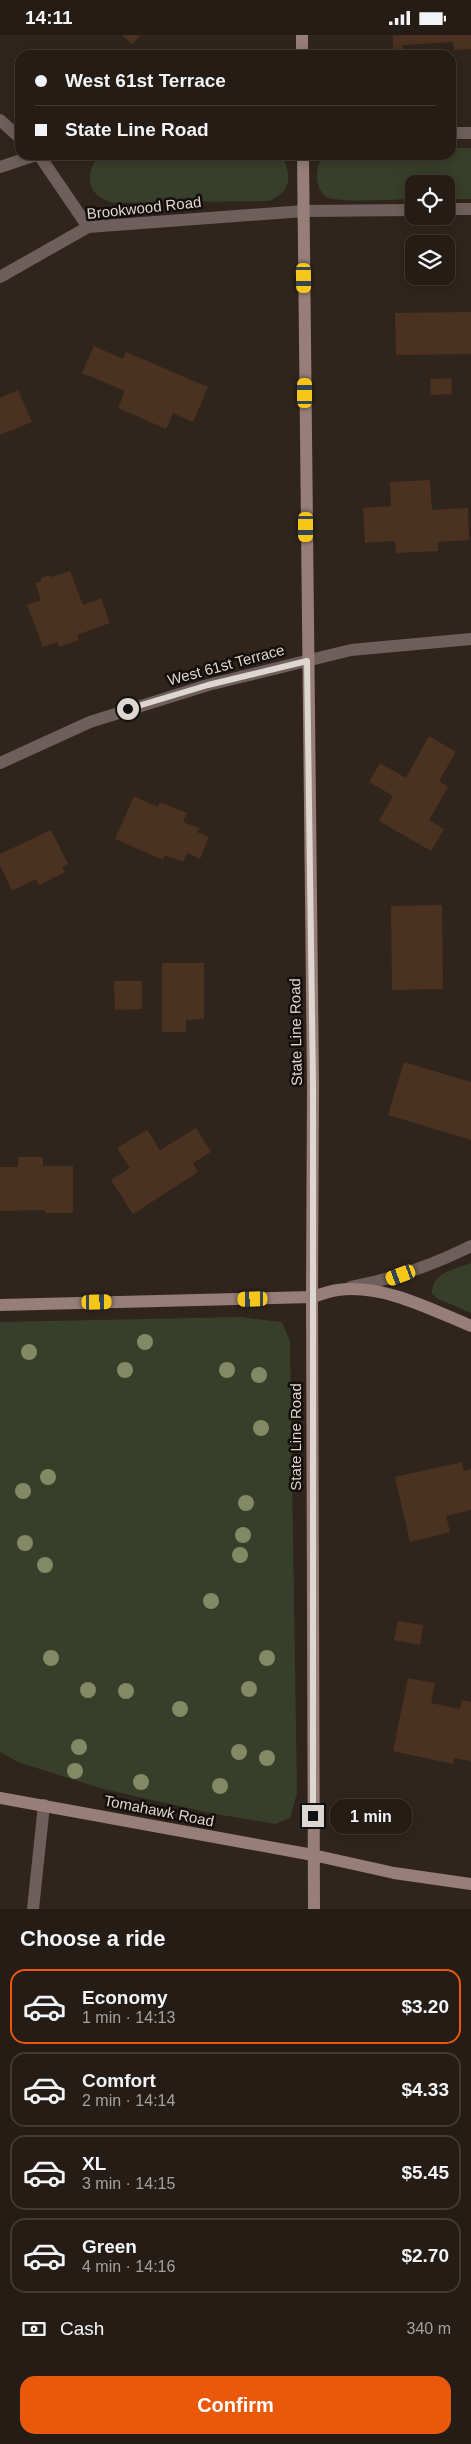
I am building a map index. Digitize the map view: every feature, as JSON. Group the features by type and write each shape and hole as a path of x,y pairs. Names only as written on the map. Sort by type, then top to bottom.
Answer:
{"main road":[{"path":"302,35 302,50"},
{"name":"State Line Road","path":"303,160 313,1085 314,1909"},
{"path":"0,1305 312,1297 338,1290 375,1292 410,1301 471,1326"},
{"name":"Tomahawk Road","path":"1,1797 313,1855 394,1873 471,1884"}],"street":[{"path":"0,120 15,134"},
{"path":"456,133 471,133"},
{"path":"0,167 22,160"},
{"path":"41,160 88,227"},
{"path":"455,209 471,209"},
{"name":"Brookwood Road","path":"0,277 88,227 304,211 405,210"},
{"name":"West 61st Terrace","path":"0,763 74,729 128,709 208,685 351,650 471,639"},
{"path":"338,1290 386,1281 446,1258 471,1246"},
{"path":"33,1909 44,1805"}],"green space":[{"path":"456,148 471,148 471,199 455,199 455,175 405,175 405,199 341,200 331,198 325,196 318,184 318,167 321,160 456,160"},
{"path":"96,160 284,160 288,183 282,193 269,201 112,203 97,195 93,190 90,173"},
{"path":"471,1263 471,1313 438,1299 432,1294 435,1281 439,1276"},
{"path":"240,1317 282,1322 290,1341 297,1793 290,1818 275,1824 210,1813 103,1789 18,1762 0,1752 0,1322"}],"building":[{"path":"122,35 141,35 132,44"},
{"path":"393,35 471,35 471,49 454,50 453,42 403,45 403,50 393,50"},
{"path":"471,312 471,354 396,355 395,313"},
{"path":"94,346 123,359 126,352 208,387 193,422 173,413 166,429 118,408 125,391 82,373"},
{"path":"451,378 452,394 431,395 430,379"},
{"path":"18,390 32,422 0,435 0,398"},
{"path":"430,480 432,510 468,508 469,540 438,542 438,551 396,553 395,541 365,543 363,508 391,506 390,482"},
{"path":"70,571 83,605 101,598 110,623 77,635 79,640 59,647 57,642 43,647 27,605 41,600 35,583 41,581 41,578 49,575 52,577"},
{"path":"429,736 456,752 439,781 448,787 429,820 444,829 431,851 379,821 393,796 369,782 380,763 406,778"},
{"path":"134,796 158,807 160,802 187,813 183,822 199,828 197,832 209,837 200,859 187,853 183,862 165,855 163,860 115,839"},
{"path":"51,830 68,864 62,867 65,872 39,885 36,879 12,891 0,865 0,854"},
{"path":"442,905 443,989 392,990 391,906"},
{"path":"162,963 204,963 204,1019 186,1020 186,1032 162,1032"},
{"path":"114,981 142,981 142,1009 115,1010"},
{"path":"404,1062 471,1082 471,1140 388,1115"},
{"path":"196,1128 211,1152 193,1163 198,1172 133,1214 111,1180 130,1168 117,1148 147,1130 160,1150"},
{"path":"18,1157 43,1157 43,1166 73,1166 73,1213 45,1213 45,1210 0,1211 0,1167 18,1167"},
{"path":"462,1462 464,1471 471,1469 471,1510 446,1516 450,1532 410,1542 395,1477"},
{"path":"398,1621 423,1625 420,1645 394,1640"},
{"path":"408,1678 435,1683 431,1703 460,1709 462,1700 471,1702 471,1761 454,1758 453,1764 393,1751"}],"route":[{"path":"128,709 208,685 307,661 313,1085 313,1816"}]}
